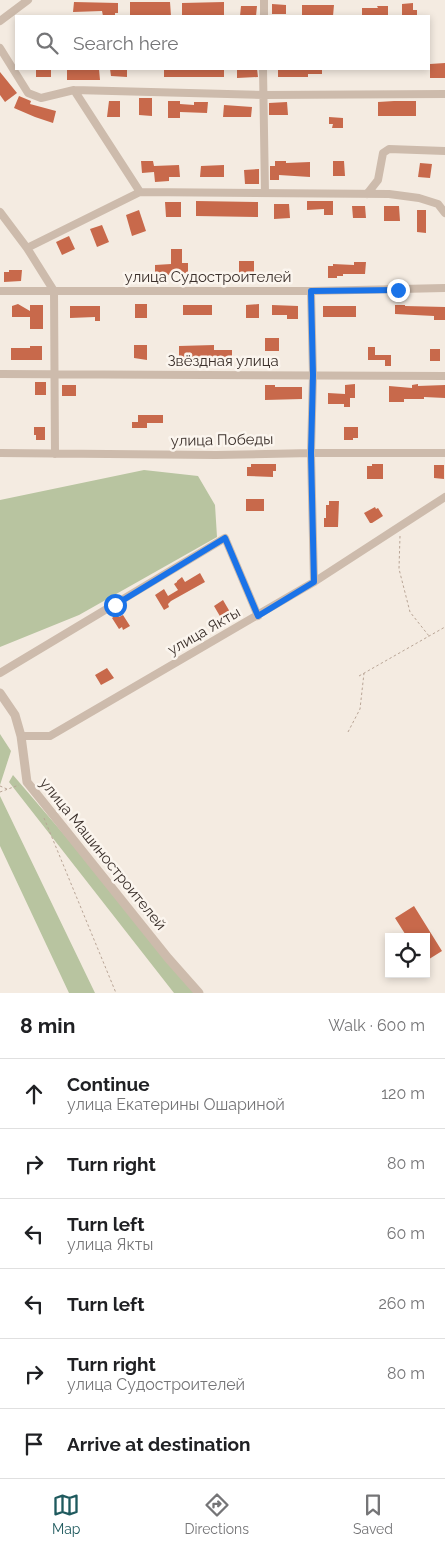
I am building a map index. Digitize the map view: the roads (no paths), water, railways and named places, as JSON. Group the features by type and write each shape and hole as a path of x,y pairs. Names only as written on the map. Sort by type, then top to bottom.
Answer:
{"street":[{"path":"0,22 28,0"},
{"path":"264,0 264,15"},
{"path":"0,48 28,93 41,98 74,90 263,95 445,94"},
{"path":"264,70 265,193"},
{"path":"74,90 140,192"},
{"path":"367,194 378,180 383,153 389,149 445,151"},
{"path":"27,248 140,192 389,194 419,198 438,204 445,213"},
{"path":"0,212 27,248 54,291 55,454"},
{"name":"улица Судостроителей","path":"0,290 311,291 445,288"},
{"path":"311,291 313,375 311,453 314,582"},
{"name":"Звёздная улица","path":"0,374 445,376"},
{"name":"улица Победы","path":"0,453 216,455 445,453"},
{"name":"улица Якты","path":"21,736 50,736 314,582 400,528 445,496"},
{"path":"0,673 225,538 258,616"},
{"name":"улица Машиностроителей","path":"0,693 15,716 21,736 27,782 168,958 199,993"}]}
